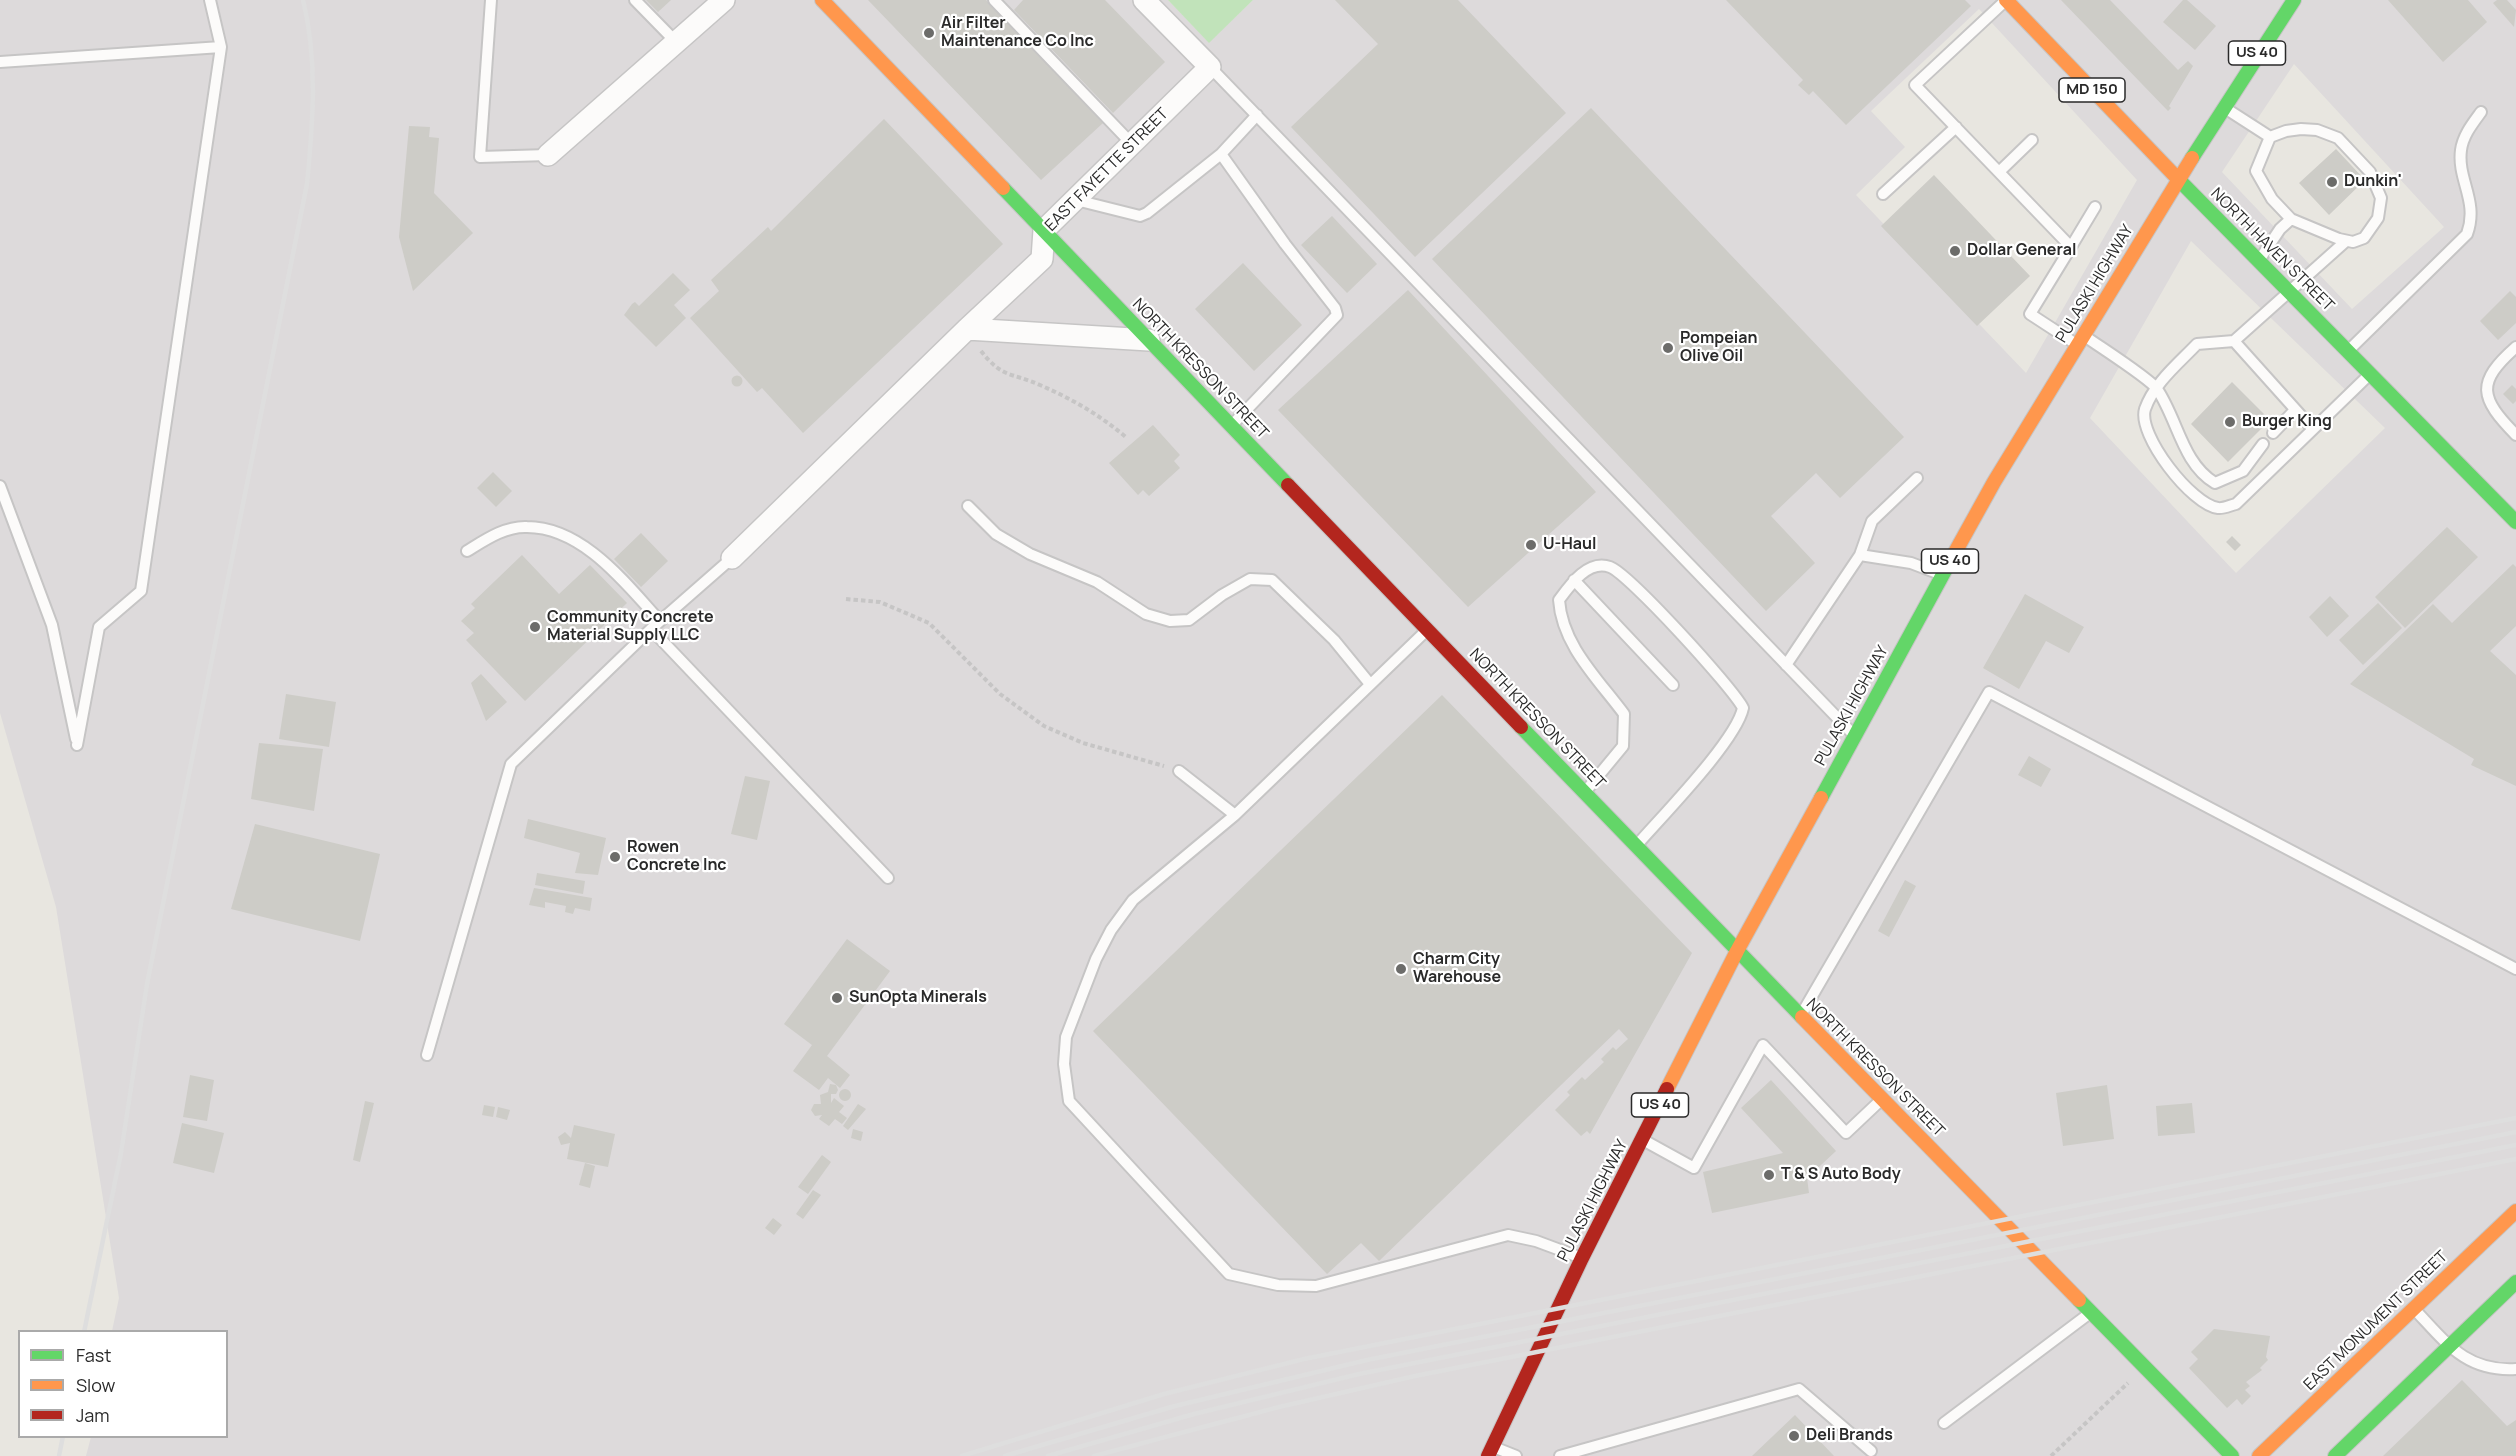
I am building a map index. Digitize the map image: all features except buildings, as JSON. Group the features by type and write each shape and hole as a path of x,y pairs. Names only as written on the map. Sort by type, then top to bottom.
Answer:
{"main road":[{"name":"NORTH KRESSON STREET","path":"822,0 1737,951 2093,1311 2232,1456"},
{"name":"NORTH HAVEN STREET","path":"2006,0 2258,261 2516,522"},
{"name":"PULASKI HIGHWAY","path":"1490,1451 1582,1258 1737,951 1994,482 2178,179 2294,0"},
{"name":"EAST MONUMENT STREET","path":"2259,1456 2516,1210"},
{"path":"2335,1456 2516,1282"}],"street":[{"path":"548,155 724,0"},
{"path":"1144,0 1210,67"},
{"name":"EAST FAYETTE STREET","path":"732,558 1042,259 1044,230 1210,67"},
{"path":"967,329 1149,340"}],"lane":[{"path":"0,486 52,625 77,745 99,627 141,591 221,46 210,0"},
{"path":"491,0 480,157 548,155"},
{"path":"636,0 676,42"},
{"path":"994,0 1132,144"},
{"path":"2006,0 1915,85 2071,247"},
{"path":"0,62 221,46"},
{"path":"1210,67 1855,736"},
{"path":"2223,107 2270,137"},
{"path":"2348,351 2467,234 2472,219 2471,203 2461,162 2461,149 2467,132 2481,112"},
{"path":"1076,200 1140,216 1147,213 1221,154 1257,115"},
{"path":"1883,194 1956,127"},
{"path":"2301,129 2329,133 2338,138 2370,172 2381,198 2378,218 2364,238 2353,242 2346,241 2291,219 2272,199 2256,171 2270,137 2286,131 2301,129"},
{"path":"1999,172 2032,140"},
{"path":"1221,154 1335,308 1337,315 1232,426"},
{"path":"2096,207 2030,314 2080,340 2156,388 2192,462 2202,475 2215,483 2243,471 2263,444"},
{"path":"2258,261 2280,229 2291,219"},
{"path":"2346,241 2235,341 2197,344 2156,388 2144,411 2148,433 2183,483 2198,499 2219,508 2236,504 2312,428 2371,374"},
{"path":"2235,341 2312,428"},
{"path":"2516,347 2504,357 2489,379 2486,391 2494,412 2516,435"},
{"path":"2272,433 2295,410"},
{"path":"1786,665 1860,555 1872,521 1917,478"},
{"path":"968,506 996,534 1029,554 1097,582 1146,614 1170,621 1189,620 1250,579 1272,580 1334,640 1370,684"},
{"path":"467,550 503,531 526,526 547,529 572,538 600,560 656,625 888,878"},
{"path":"1860,555 1911,563 1943,575"},
{"path":"427,1055 511,764 656,625 732,558"},
{"path":"1584,793 1623,746 1624,714 1576,651 1560,620 1559,600 1574,579 1591,567 1609,566 1625,578 1716,674 1743,708 1741,719 1718,752 1636,846"},
{"path":"1574,579 1673,685"},
{"path":"1427,629 1235,815 1132,900 1111,930 1096,959 1066,1037 1064,1064 1069,1101 1229,1274 1278,1285 1316,1286 1508,1235 1536,1241 1582,1258"},
{"path":"1801,1016 1989,692 2516,969"},
{"path":"1179,771 1235,815"},
{"path":"1642,1139 1694,1168 1763,1045 1846,1133 1882,1099"},
{"path":"2414,1309 2450,1346 2475,1364 2503,1370 2516,1370"},
{"path":"1944,1423 2093,1311"},
{"path":"1560,1456 1799,1389 1871,1451"},
{"path":"1490,1451 1516,1456"}],"path":[{"path":"967,329 996,368 1007,375 1039,384 1082,405 1127,438"},
{"path":"846,599 880,602 929,623 1000,694 1044,726 1083,743 1133,759 1152,761 1179,771"},
{"path":"2051,1456 2146,1366"}],"shaded area":[{"path":"0,0 1168,0 1209,42 1253,0 2516,0 2516,1456 86,1456 91,1438 228,1438 228,1330 112,1330 119,1298 56,907 0,713","holes":["1979,9 2137,180 2026,373 1856,195 1905,147 1871,111","2294,64 2444,227 2352,309 2222,172","2191,241 2385,428 2236,573 2090,418"]}],"green space":[{"path":"1168,0 1253,0 1209,43"}],"railway":[{"path":"84,1330 121,1153 147,984 307,184 313,92 311,45 303,0"},
{"path":"962,1456 1164,1394 1304,1359 2516,1118"},
{"path":"1005,1456 1175,1406 1367,1360 2516,1132"},
{"path":"1048,1456 1194,1414 1359,1374 2516,1145"},
{"path":"1094,1456 1279,1407 1415,1376 2516,1159"},
{"path":"59,1456 63,1438"}],"traffic: fast":[{"path":"2192,158 2294,0"},
{"path":"2178,179 2516,522"},
{"path":"1003,188 1288,485"},
{"path":"1821,798 1953,556"},
{"path":"1521,727 1802,1017"},
{"path":"2335,1456 2516,1282"},
{"path":"2079,1300 2232,1456"}],"traffic: slow":[{"path":"822,0 1003,188"},
{"path":"2006,0 2178,179"},
{"path":"1953,556 1994,482 2192,158"},
{"path":"1667,1089 1737,951 1821,798"},
{"path":"1802,1017 2079,1300"},
{"path":"2259,1456 2516,1211"}],"traffic: jam":[{"path":"1288,485 1521,727"},
{"path":"1488,1456 1582,1258 1667,1089"}],"place":[{"name":"Air Filter Maintenance Co Inc","path":"929,33"},
{"name":"Dunkin'","path":"2332,182"},
{"name":"Dollar General","path":"1955,251"},
{"name":"Pompeian Olive Oil","path":"1668,348"},
{"name":"Burger King","path":"2230,422"},
{"name":"U-Haul","path":"1531,545"},
{"name":"Community Concrete Material Supply LLC","path":"535,627"},
{"name":"Rowen Concrete Inc","path":"615,857"},
{"name":"Charm City Warehouse","path":"1401,969"},
{"name":"SunOpta Minerals","path":"837,998"},
{"name":"T & S Auto Body","path":"1769,1175"},
{"name":"Deli Brands","path":"1794,1436"}]}
